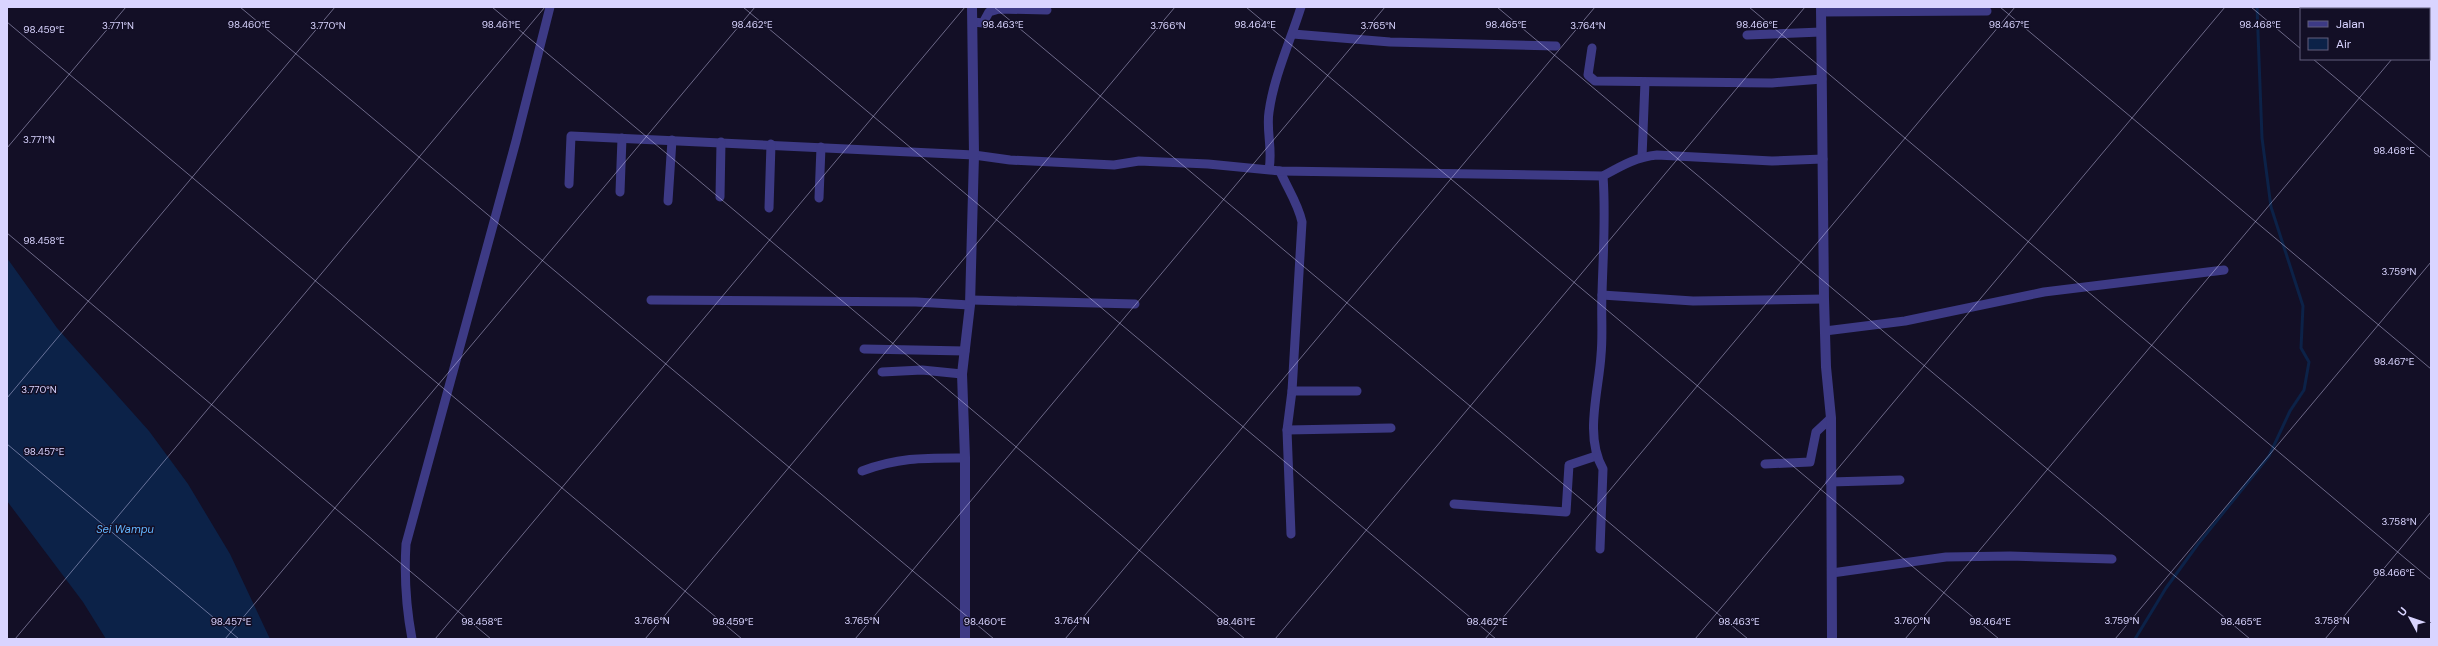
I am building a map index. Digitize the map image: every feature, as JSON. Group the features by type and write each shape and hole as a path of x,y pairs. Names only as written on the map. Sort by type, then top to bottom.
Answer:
{"street":[{"path":"412,639 407,613 404,576 406,544 516,141 550,7"},
{"path":"965,639 965,458 962,374 971,302 974,155 972,7"},
{"path":"1269,169 1271,159 1268,128 1272,91 1293,34 1301,7"},
{"path":"973,22 984,23 992,10 1047,10"},
{"path":"1832,639 1830,482 1831,418 1824,299 1821,10 1987,11"},
{"path":"1746,35 1821,32"},
{"path":"1293,34 1398,42 1556,46"},
{"path":"1592,48 1588,71 1590,79 1595,81 1772,83 1822,79"},
{"path":"1642,157 1645,82"},
{"path":"569,184 571,136 770,144 974,155 1010,160 1114,165 1147,161 1208,164 1280,171 1604,176 1642,157 1657,155 1772,161 1823,159"},
{"path":"620,192 622,138"},
{"path":"668,200 672,140"},
{"path":"720,196 721,142"},
{"path":"769,208 770,144"},
{"path":"819,198 821,147"},
{"path":"1280,171 1292,197 1298,203 1302,222 1292,391 1287,430 1291,534"},
{"path":"1600,549 1602,468 1596,456 1594,414 1601,356 1605,219 1604,176"},
{"path":"1825,331 1905,321 2044,292 2224,270"},
{"path":"1602,295 1693,301 1824,299"},
{"path":"651,300 1135,304"},
{"path":"864,349 965,351"},
{"path":"882,372 922,370 962,374"},
{"path":"1292,391 1357,392"},
{"path":"1765,464 1810,462 1816,432 1831,418"},
{"path":"1287,430 1391,428"},
{"path":"1454,504 1566,512 1569,465 1596,456"},
{"path":"862,471 886,462 906,458 965,458"},
{"path":"1830,482 1900,480"},
{"path":"1832,573 1946,557 2010,556 2112,559"}],"water":[{"name":"Sei Wampu","path":"7,258 57,328 149,431 188,484 230,554 270,639 106,639 83,602 7,501"}],"waterway":[{"path":"2135,639 2166,588 2198,544 2269,456 2290,411 2304,390 2309,362 2301,348 2303,306 2271,207 2262,138 2257,7"}]}
